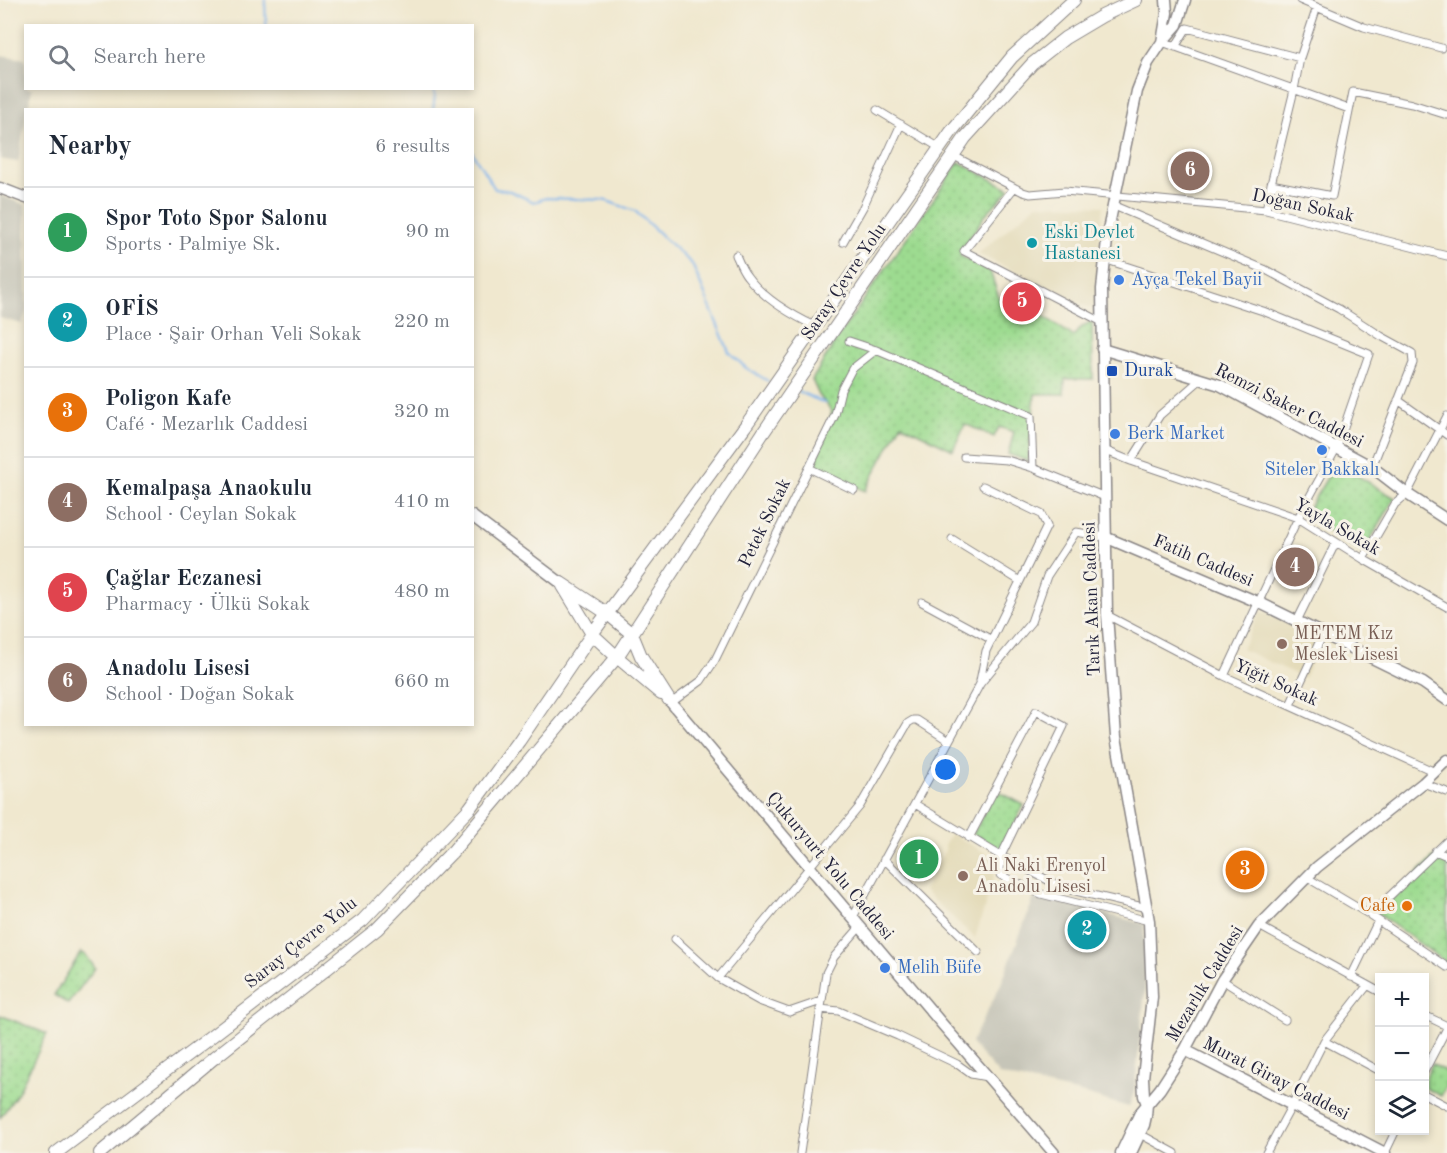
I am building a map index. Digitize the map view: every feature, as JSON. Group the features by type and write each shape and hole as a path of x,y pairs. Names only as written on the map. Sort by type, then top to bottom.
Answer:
{"highway":[{"name":"Saray Çevre Yolu","path":"56,1153 363,920 469,808 519,741 592,634 746,425 940,148 1012,57 1074,0"},
{"name":"Saray Çevre Yolu","path":"100,1153 214,1058 377,929 453,851 617,657 763,433 965,138 1032,64 1065,38 1102,16 1136,0"},
{"path":"561,583 608,614 632,634 641,656 670,702"},
{"path":"561,583 592,634 670,702"}],"main road":[{"path":"1162,42 1167,13 1166,0"},
{"name":"Tarık Akan Caddesi","path":"1147,1104 1143,1078 1152,996 1149,921 1116,737 1107,615 1102,349 1104,259 1113,200 1137,91 1148,63 1177,25 1185,0"},
{"path":"0,188 24,197"},
{"name":"Remzi Saker Caddesi","path":"1102,349 1220,385 1372,467 1407,494 1447,520"},
{"path":"474,518 561,583"},
{"name":"Fatih Caddesi","path":"1105,537 1260,603 1423,683 1447,700"},
{"name":"Çukuryurt Yolu Caddesi","path":"670,702 1054,1153"},
{"name":"Mezarlık Caddesi","path":"1131,1153 1144,1125 1147,1104 1185,1050 1222,980 1259,926 1317,867 1423,783 1447,760"},
{"name":"Murat Giray Caddesi","path":"1185,1050 1385,1153"},
{"path":"1121,1153 1135,1120 1147,1104"},
{"name":"Çukuryurt Yolu Caddesi","path":"1037,1135 1049,1153"}],"street":[{"path":"1300,0 1364,27 1441,48"},
{"path":"1266,210 1300,58 1317,7"},
{"path":"1175,47 1187,28 1300,58"},
{"path":"1162,42 1349,109"},
{"path":"1271,184 1332,196 1353,92 1412,104 1447,115"},
{"path":"877,110 940,148"},
{"path":"843,242 863,207 901,124"},
{"name":"Doğan Sokak","path":"952,155 1030,194 1065,191 1113,200 1266,210 1447,256"},
{"path":"1014,188 964,251 1102,322"},
{"path":"1113,200 1266,270 1339,309 1412,353 1413,363 1372,467"},
{"path":"736,255 746,275 759,289 791,314 815,326"},
{"path":"1104,259 1263,311 1369,354 1337,447 1298,518 1224,676"},
{"path":"849,341 876,350 1031,416 1033,468"},
{"name":"Petek Sokak","path":"670,702 701,681 715,660 835,415 841,390 852,369 876,350"},
{"path":"1131,461 1160,415 1201,379"},
{"path":"1398,400 1447,435"},
{"path":"1364,559 1395,504 1407,494 1447,416"},
{"name":"Yayla Sokak","path":"1104,450 1298,518 1447,607"},
{"path":"964,457 1007,460 1105,497"},
{"path":"809,468 854,490"},
{"path":"980,684 986,651 1047,526 1041,514 984,486"},
{"path":"852,917 980,684 1031,622 1047,576 1076,532 1105,537"},
{"path":"952,539 1020,581"},
{"path":"1297,621 1336,542"},
{"path":"922,602 992,640"},
{"name":"Yiğit Sokak","path":"1107,615 1224,676 1436,772"},
{"path":"1290,705 1323,634"},
{"path":"969,838 1036,711 1064,726 1001,856 1000,875 1036,891 1149,921"},
{"path":"718,978 861,806 908,723 917,720 949,741"},
{"path":"1423,783 1447,792"},
{"path":"915,804 969,838 1064,888 1147,908"},
{"path":"1370,915 1447,841"},
{"path":"1435,851 1447,856"},
{"path":"884,860 978,952"},
{"path":"1306,877 1370,915 1447,967"},
{"path":"1036,891 1042,878"},
{"path":"1351,977 1378,921"},
{"path":"1259,926 1375,990"},
{"path":"800,1153 826,973 834,957 860,927"},
{"path":"675,939 718,978 759,1001 789,1012 821,1005 839,1011 898,1036 971,1074 989,1078"},
{"path":"1222,980 1285,1020"},
{"path":"1266,1153 1324,1041 1367,986"},
{"path":"1429,1017 1447,1027 1429,1064"},
{"path":"1324,1041 1375,1068"},
{"path":"1429,1096 1447,1106"},
{"path":"1140,1134 1175,1153"},
{"path":"1385,1153 1394,1135"}],"shaded area":[{"path":"0,55 24,59 24,90 32,90 28,108 24,108 24,128 18,162 0,159"},
{"path":"0,195 24,205 24,318 22,324 0,318"},
{"path":"1037,204 1103,206 1098,259 1097,311 978,254"},
{"name":"METEM Kız Meslek Lisesi","path":"1260,611 1322,640 1304,678 1242,649"},
{"name":"Ali Naki Erenyol Anadolu Lisesi","path":"951,833 999,861 975,938 924,891"},
{"path":"1035,895 1144,924 1145,991 1134,1092 1129,1107 1085,1094 999,1075 971,1043 1001,984"}],"green space":[{"path":"959,162 1010,189 985,215 960,252 960,256 990,271 1001,304 1020,317 1039,313 1073,336 1092,321 1093,379 1065,379 1064,394 1035,394 1028,461 1008,454 1014,432 999,427 994,437 965,424 953,450 901,424 865,491 817,468 815,463 832,412 819,395 812,380 838,337"},
{"path":"1336,463 1395,498 1363,552 1304,516"},
{"path":"996,790 1024,805 1001,850 973,834"},
{"path":"1434,857 1447,861 1447,963 1377,913"},
{"path":"81,952 95,968 68,1004 54,995"},
{"path":"0,1015 47,1034 17,1094 0,1118"},
{"path":"1432,1064 1447,1072 1447,1084 1441,1096 1429,1090 1429,1070"}],"waterway":[{"path":"265,0 266,24"},
{"path":"433,90 435,96 433,108"},
{"path":"474,155 495,189 510,191 534,202 546,198 604,200 635,211 692,264 729,352 746,368 768,381"},
{"path":"799,392 825,403"}],"place":[{"name":"Anadolu Lisesi","path":"1190,171"},
{"name":"Eski Devlet Hastanesi","path":"1032,243"},
{"name":"Ayça Tekel Bayii","path":"1119,280"},
{"name":"Çağlar Eczanesi","path":"1022,302"},
{"name":"Durak","path":"1112,371"},
{"name":"Berk Market","path":"1115,434"},
{"name":"Siteler Bakkalı","path":"1322,450"},
{"name":"Kemalpaşa Anaokulu","path":"1295,567"},
{"name":"METEM Kız Meslek Lisesi","path":"1282,644"},
{"name":"Spor Toto Spor Salonu","path":"919,859"},
{"name":"Poligon Kafe","path":"1245,870"},
{"name":"Ali Naki Erenyol Anadolu Lisesi","path":"963,876"},
{"name":"Cafe","path":"1407,906"},
{"name":"OFİS","path":"1087,930"},
{"name":"Melih Büfe","path":"885,968"}]}
